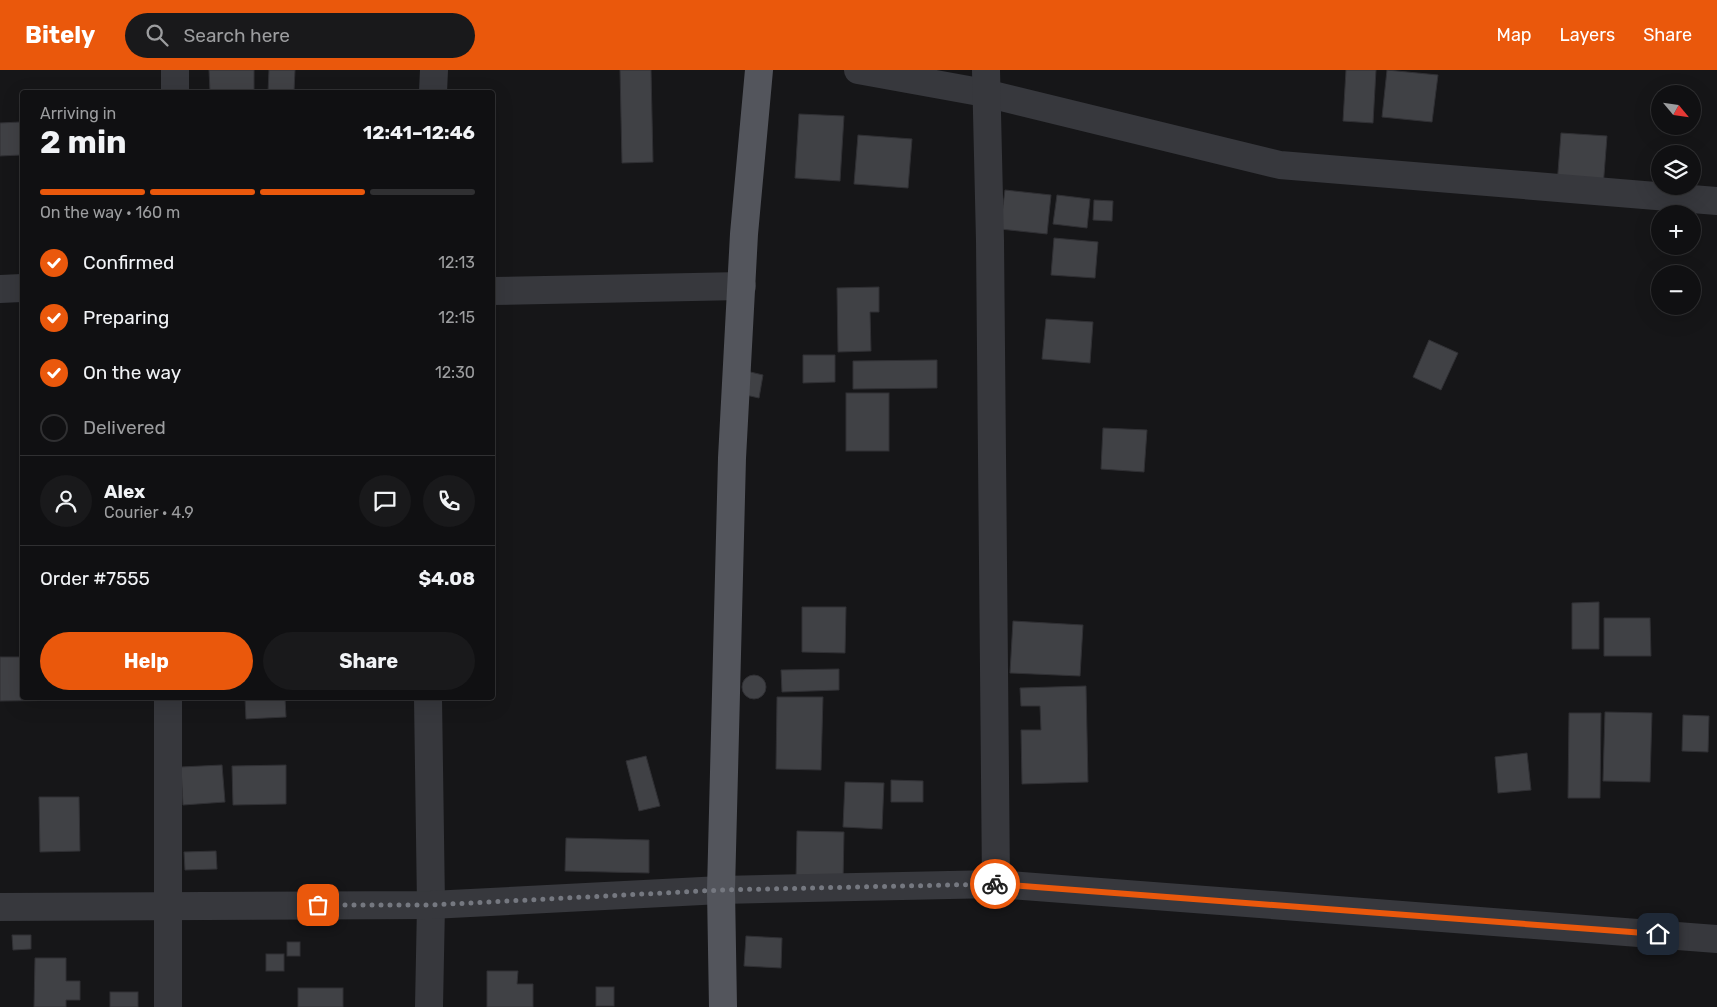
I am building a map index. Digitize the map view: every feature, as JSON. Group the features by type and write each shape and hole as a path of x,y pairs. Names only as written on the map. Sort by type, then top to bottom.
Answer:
{"main road":[{"path":"723,1007 721,890 732,458 742,286 759,70"}],"street":[{"path":"175,70 175,90"},
{"path":"433,90 434,70"},
{"path":"858,70 989,78 1280,165 1717,200"},
{"path":"989,78 996,884"},
{"path":"495,291 742,286"},
{"path":"0,288 20,288"},
{"path":"168,700 166,906 168,1007"},
{"path":"428,700 431,905 429,1007"},
{"path":"0,907 431,905 721,890 996,884 1717,939"}],"building":[{"path":"209,70 254,70 254,90 210,90"},
{"path":"269,70 295,70 294,90 268,90"},
{"path":"620,70 651,70 653,162 622,163"},
{"path":"1346,70 1376,70 1373,123 1343,121"},
{"path":"1387,70 1438,75 1432,122 1382,117"},
{"path":"799,114 844,116 840,181 795,178"},
{"path":"20,122 20,155 0,156 0,123"},
{"path":"1561,133 1607,136 1603,188 1557,185"},
{"path":"858,135 912,139 908,188 854,184"},
{"path":"1005,190 1051,195 1047,234 1000,229"},
{"path":"1057,195 1090,199 1087,228 1053,224"},
{"path":"1094,200 1113,201 1112,221 1093,220"},
{"path":"1054,238 1098,242 1095,278 1051,275"},
{"path":"879,287 879,312 870,312 871,351 838,352 837,288"},
{"path":"1046,319 1093,322 1090,363 1042,359"},
{"path":"1429,340 1458,353 1441,390 1413,377"},
{"path":"803,355 835,355 835,382 803,383"},
{"path":"937,360 937,388 853,389 853,361"},
{"path":"742,370 763,375 759,398 737,393"},
{"path":"846,393 889,393 889,451 846,451"},
{"path":"1103,428 1147,430 1144,472 1101,469"},
{"path":"1599,602 1599,649 1572,649 1572,603"},
{"path":"802,607 846,607 845,653 802,652"},
{"path":"1604,618 1650,618 1651,656 1604,656"},
{"path":"1013,621 1083,625 1080,676 1010,673"},
{"path":"0,657 20,657 20,700 83,700 0,701"},
{"path":"839,669 839,690 782,692 781,670"},
{"path":"754,675 763,678 766,687 763,696 754,699 745,696 742,687 745,678"},
{"path":"1086,686 1088,782 1022,784 1021,730 1041,730 1040,706 1021,706 1020,688"},
{"path":"777,697 823,697 821,770 776,769"},
{"path":"245,700 285,700 286,717 246,719"},
{"path":"1605,712 1652,713 1650,782 1603,781"},
{"path":"1569,713 1601,713 1600,798 1568,798"},
{"path":"1683,715 1709,716 1708,752 1682,751"},
{"path":"1527,753 1531,790 1498,793 1495,757"},
{"path":"646,756 660,806 639,811 626,761"},
{"path":"222,765 225,802 183,805 181,767"},
{"path":"286,765 286,804 233,805 232,766"},
{"path":"891,780 923,781 923,802 891,802"},
{"path":"845,782 884,783 882,829 843,827"},
{"path":"39,797 79,797 80,851 40,852"},
{"path":"797,831 844,832 843,881 796,881"},
{"path":"566,838 649,840 649,873 565,871"},
{"path":"216,851 217,869 185,870 184,852"},
{"path":"12,935 31,935 31,949 13,950"},
{"path":"746,936 782,938 781,968 744,966"},
{"path":"287,942 300,942 300,956 287,956"},
{"path":"266,954 284,954 284,971 266,971"},
{"path":"35,958 66,958 66,981 80,981 80,1000 66,1000 66,1007 34,1007"},
{"path":"487,971 518,971 517,984 533,984 533,1007 487,1007"},
{"path":"596,987 614,987 614,1006 596,1006"},
{"path":"298,988 343,988 343,1007 298,1007"},
{"path":"110,992 138,992 138,1007 110,1007"}],"way so far":[{"path":"318,905 431,905 721,890 995,884"}],"route":[{"path":"995,884 1658,934"}]}
